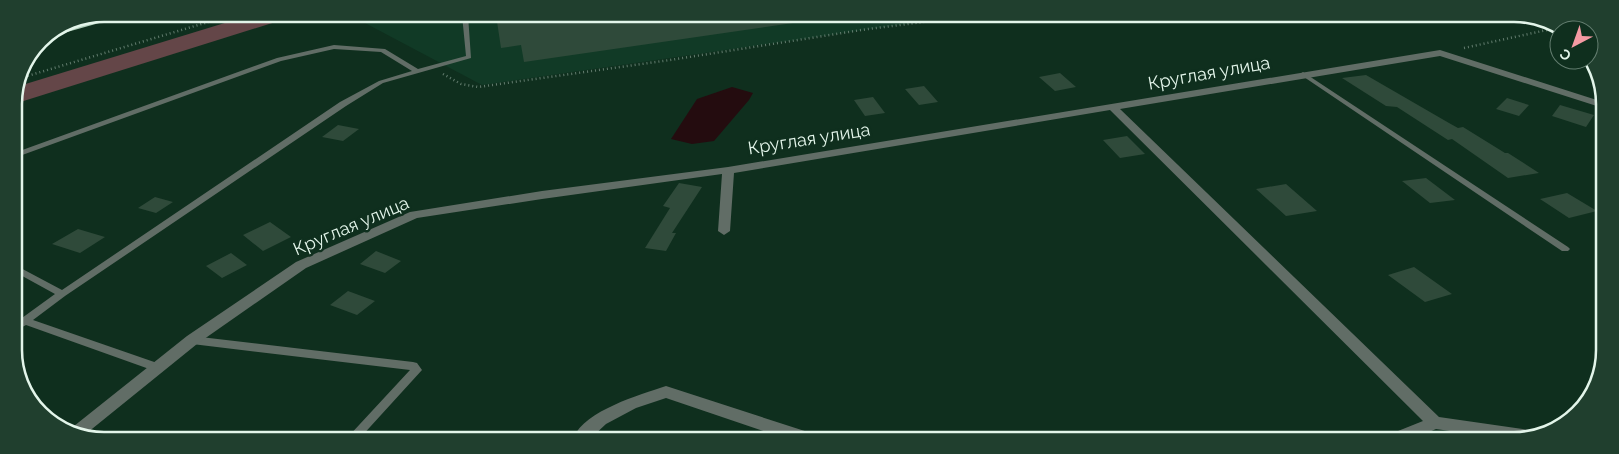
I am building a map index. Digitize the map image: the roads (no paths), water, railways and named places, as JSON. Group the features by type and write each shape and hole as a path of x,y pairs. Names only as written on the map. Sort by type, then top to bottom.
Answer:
{"street":[{"name":"Круглая улица","path":"82,428 192,340 300,265 414,216 542,195 728,170 1112,108 1302,74 1440,53 1596,102"},
{"path":"1112,108 1435,423"},
{"path":"724,231 728,170"},
{"path":"588,432 600,420 630,404 666,392 785,432"},
{"path":"1416,431 1435,423 1494,431"}],"lane":[{"path":"22,323 343,104 381,82 469,57 466,22"},
{"path":"23,153 279,59 334,47 383,50 418,72"},
{"path":"1302,74 1565,249"},
{"path":"22,272 62,294"},
{"path":"25,321 156,367"},
{"path":"192,340 414,366 417,370 359,432"}]}
